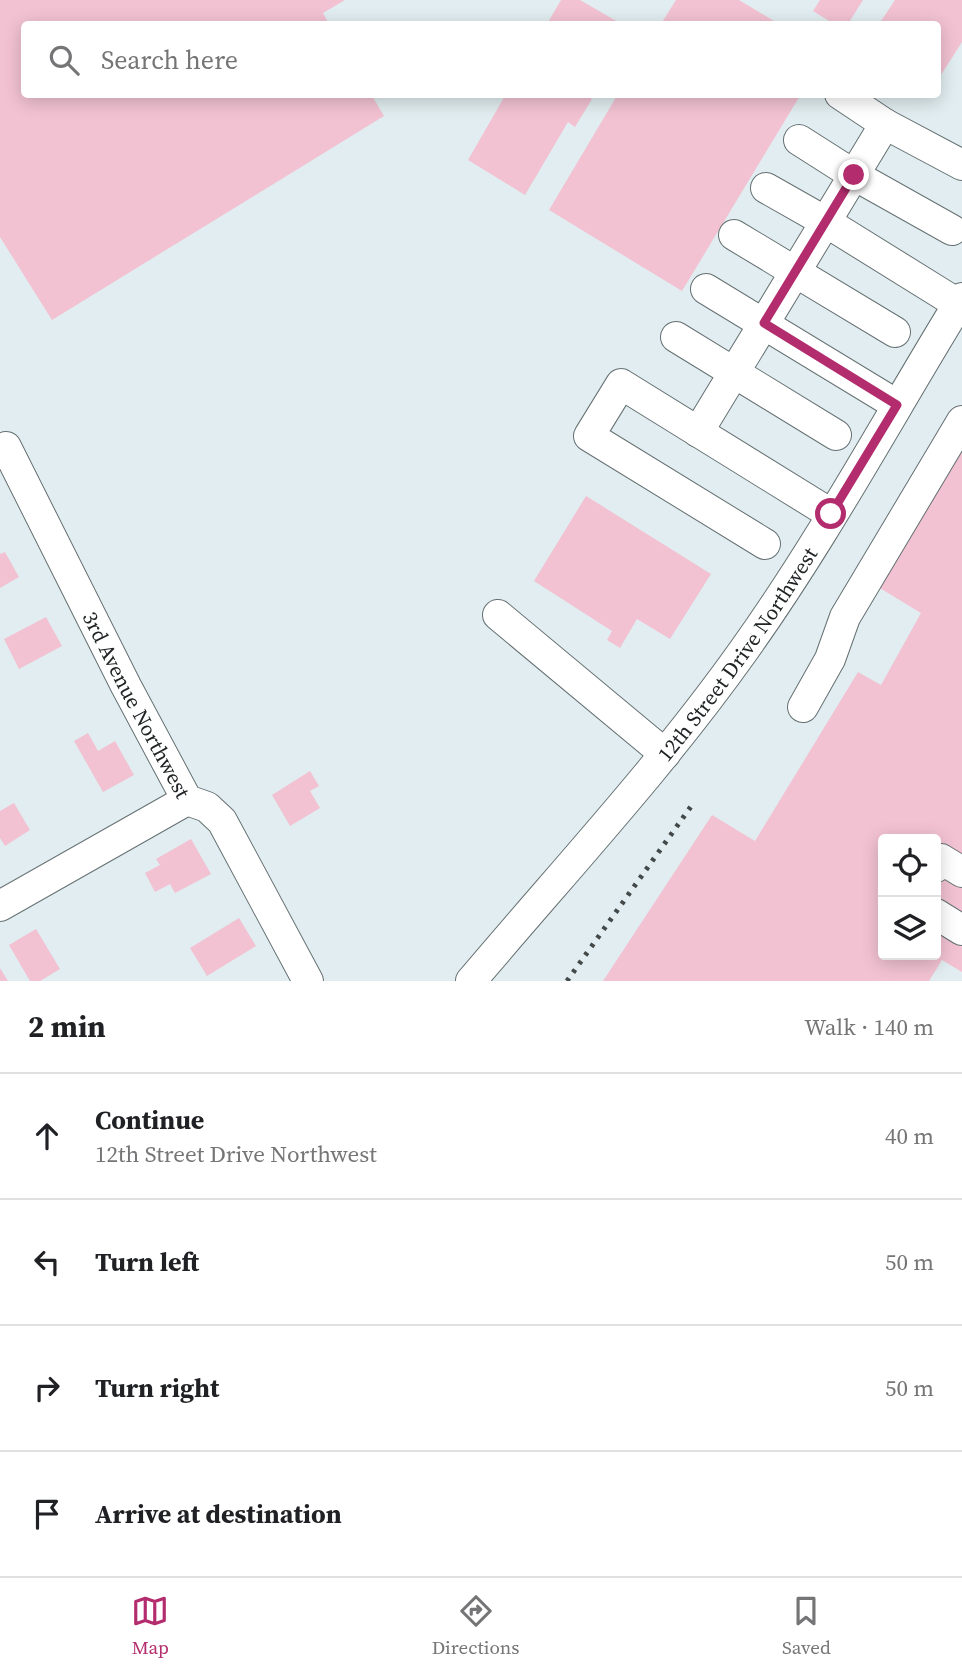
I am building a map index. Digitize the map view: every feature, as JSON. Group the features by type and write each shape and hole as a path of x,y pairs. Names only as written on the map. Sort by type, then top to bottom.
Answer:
{"street":[{"path":"846,98 885,124 962,165"},
{"path":"698,432 885,124"},
{"path":"799,141 952,229"},
{"path":"766,188 960,301"},
{"path":"734,235 895,332"},
{"path":"706,289 897,405"},
{"name":"12th Street Drive Northwest","path":"471,981 665,754 746,648 960,301"},
{"path":"676,337 836,435"},
{"path":"765,544 589,436 621,384 831,514"},
{"path":"803,707 830,659 845,617 962,421"},
{"name":"3rd Avenue Northwest","path":"6,447 126,686 187,800 207,807 222,821 308,981"},
{"path":"498,615 665,754"},
{"path":"2,901 187,800"},
{"path":"941,859 962,872"},
{"path":"941,917 962,930"}],"building":[{"path":"0,0 345,0 323,13 327,21 21,21 21,98 373,98 384,116 52,320 0,237"},
{"path":"561,0 580,0 616,21 549,21"},
{"path":"676,0 739,0 774,21 663,21"},
{"path":"820,0 863,0 850,21 829,21 813,11"},
{"path":"895,0 962,0 962,42 941,75 941,21 881,21"},
{"path":"504,98 592,99 575,127 568,122 525,195 468,160"},
{"path":"616,98 799,98 682,291 549,210"},
{"path":"962,448 962,972 942,960 929,981 603,981 712,815 755,841 858,672 881,685 921,613 878,587"},
{"path":"586,496 711,574 670,639 637,619 620,648 607,640 612,631 534,581"},
{"path":"5,552 19,577 0,588 0,554"},
{"path":"46,617 62,646 19,669 4,639"},
{"path":"88,733 98,751 115,741 134,775 103,792 74,741"},
{"path":"310,771 319,786 310,791 320,808 290,826 272,795"},
{"path":"14,803 30,830 5,846 0,838 0,811"},
{"path":"191,839 211,874 175,893 170,884 155,892 145,873 160,865 156,859"},
{"path":"239,918 256,946 207,976 190,948"},
{"path":"36,929 60,969 40,981 30,981 9,945"},
{"path":"0,968 8,981 0,981"}],"railway":[{"path":"567,981 692,805"}],"route":[{"path":"831,514 897,405 764,323 854,175"}]}
